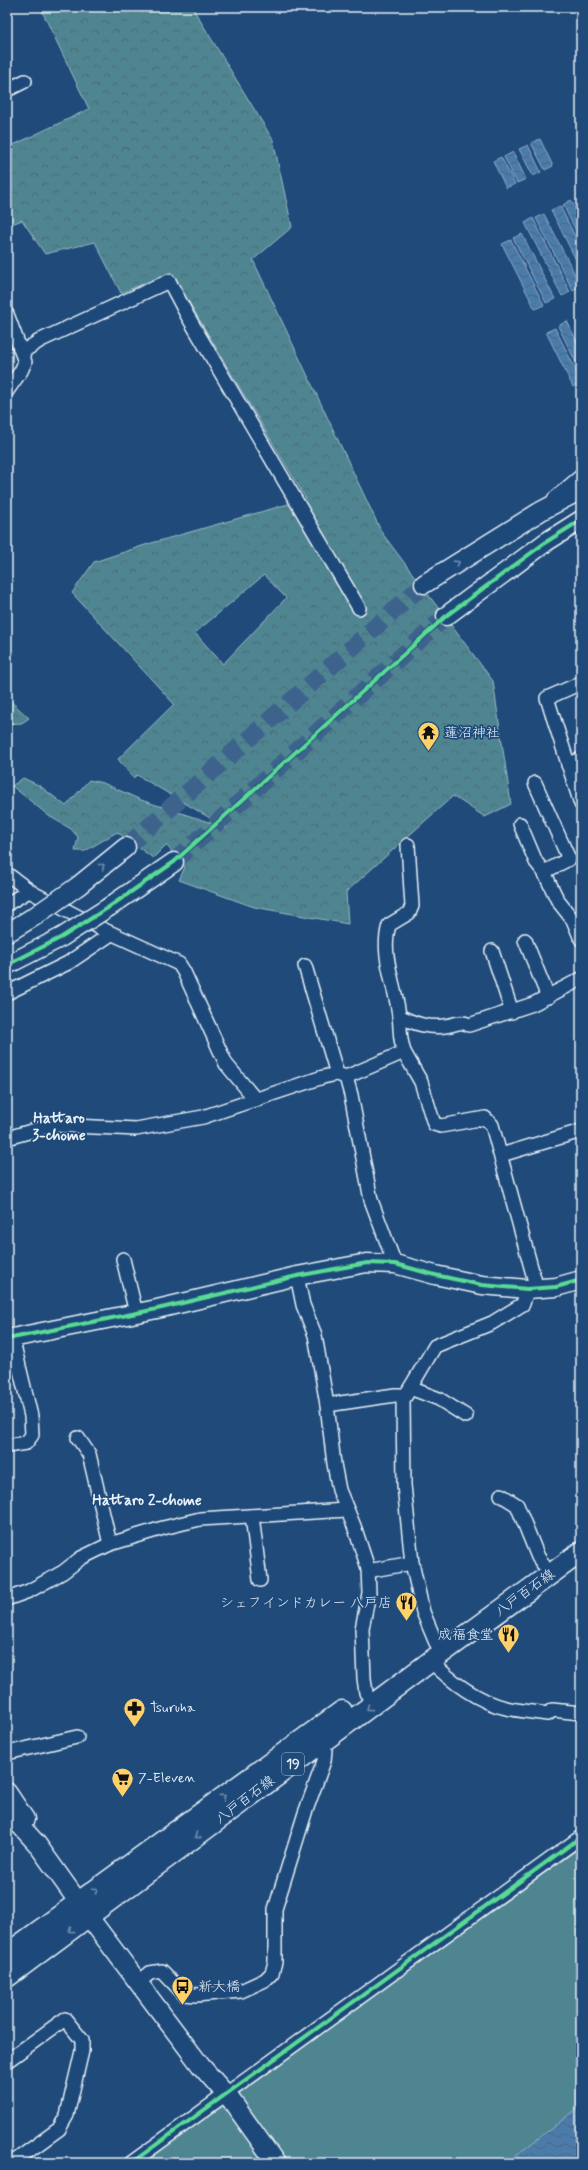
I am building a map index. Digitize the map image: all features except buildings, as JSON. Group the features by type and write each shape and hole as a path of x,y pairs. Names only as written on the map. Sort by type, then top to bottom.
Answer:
{"main road":[{"name":"八戸百石線","path":"7,1954 83,1910 321,1743 543,1564 581,1536"},
{"name":"八戸百石線","path":"7,1977 83,1910 366,1693 434,1652 581,1552"}],"street":[{"path":"7,90 25,81"},
{"path":"22,352 41,340 169,281 187,315 359,608"},
{"path":"7,314 25,362 21,372 7,392"},
{"path":"541,511 581,476"},
{"path":"424,584 541,511 581,490"},
{"path":"446,616 577,524"},
{"path":"581,683 547,698 581,804"},
{"path":"568,765 581,759"},
{"path":"535,783 569,859 544,872"},
{"path":"520,824 536,862 544,872 558,901 573,920 581,939"},
{"path":"408,845 412,906 408,913 388,925 386,935 390,973 399,1016 399,1037 404,1052 421,1082 434,1124 441,1126 485,1118 492,1125 501,1155 532,1289 523,1304 492,1323 435,1346 403,1400 404,1485 412,1563 434,1652 443,1672 483,1700 505,1708 548,1714 552,1710 581,1712"},
{"path":"7,933 35,916 78,886 126,847"},
{"path":"7,965 62,937 109,907 174,862"},
{"path":"7,874 29,891 111,934 179,964 226,1064 256,1100"},
{"path":"7,904 29,891"},
{"path":"7,993 68,963 111,934"},
{"path":"525,940 548,997"},
{"path":"492,951 512,1012"},
{"path":"305,966 341,1076 351,1095 371,1200 394,1264"},
{"path":"399,1016 414,1024 426,1026 446,1026 463,1022 469,1025 512,1012 548,997 581,979"},
{"path":"7,1138 53,1126 143,1128 203,1118 323,1077 341,1076 404,1052"},
{"path":"501,1155 581,1131"},
{"path":"123,1259 136,1313"},
{"path":"7,1446 26,1443 32,1435 31,1416 10,1338 136,1313 297,1276 367,1263 394,1264 482,1285 532,1289 556,1287 581,1280"},
{"path":"297,1276 303,1305 315,1335 339,1490 368,1568 369,1594 362,1629 366,1693"},
{"path":"327,1405 408,1392 439,1399 466,1416"},
{"path":"78,1438 89,1454 110,1544"},
{"path":"501,1495 517,1505 538,1558 543,1564"},
{"path":"7,1599 29,1591 63,1572 81,1558 110,1544 163,1528 200,1519 347,1510"},
{"path":"252,1516 260,1580"},
{"path":"368,1568 374,1570 412,1563"},
{"path":"7,1753 77,1737"},
{"path":"139,1982 150,1973 162,1971 184,1994 229,1993 250,1988 265,1980 272,1973 275,1962 275,1909 305,1813 324,1761 325,1750 321,1743"},
{"path":"7,1792 19,1808 62,1880"},
{"path":"7,1811 37,1844 83,1910 139,1982 201,2066 228,2097 276,2163"},
{"path":"131,2163 228,2097 581,1837"},
{"path":"7,2061 65,2019 82,2040 82,2051 67,2115 59,2129 12,2163"}],"green space":[{"path":"40,7 192,7 273,140 292,227 253,260 382,533 493,681 511,804 485,817 453,796 346,892 348,924 254,907 179,880 185,867 166,845 153,858 117,832 85,851 75,851 78,837 71,829 49,816 12,786 23,778 40,786 66,806 89,780 103,783 141,800 227,828 137,775 133,778 118,759 174,704 72,593 94,562 148,544 306,499 171,272 121,293 95,242 45,254 22,220 7,226 7,148 89,109","holes":["264,575 286,598 223,664 195,633"]},
{"path":"7,698 29,718 22,723 7,724"},
{"path":"581,1847 581,2106 506,2163 140,2163"}],"water":[{"path":"540,139 553,166 545,170 531,143"},
{"path":"528,145 541,172 533,176 519,149"},
{"path":"513,152 526,179 517,183 504,157"},
{"path":"501,157 515,184 506,188 493,161"},
{"path":"571,200 581,219 581,241 563,205"},
{"path":"560,206 581,248 581,270 551,210"},
{"path":"544,214 581,286 573,291 536,218"},
{"path":"533,218 570,292 562,296 525,223"},
{"path":"522,234 555,299 546,303 513,238"},
{"path":"511,240 544,305 535,309 502,244"},
{"path":"567,321 581,350 581,373 558,326"},
{"path":"555,328 581,380 581,383 573,387 546,332"},
{"path":"581,2106 581,2163 506,2163"}],"tunnel":[{"path":"126,847 424,584"},
{"path":"174,862 446,616"}],"cycle path":[{"path":"7,965 62,937 109,907 174,862 446,616 546,542 581,520"},
{"path":"7,1339 157,1309 297,1276 367,1263 395,1264 435,1275 482,1285 527,1289 556,1287 581,1280"},
{"path":"131,2163 581,1837"}],"place":[{"name":"蓮沼神社","path":"428,752"},
{"name":"シェフインドカレー 八戸店","path":"407,1622"},
{"name":"成福食堂","path":"509,1654"},
{"name":"Tsuruha","path":"134,1728"},
{"name":"7-Eleven","path":"122,1798"},
{"name":"新大橋","path":"183,2006"}],"district":[{"name":"Hattaro 3-chome","path":"59,1128"},
{"name":"Hattaro 2-chome","path":"147,1501"}]}
